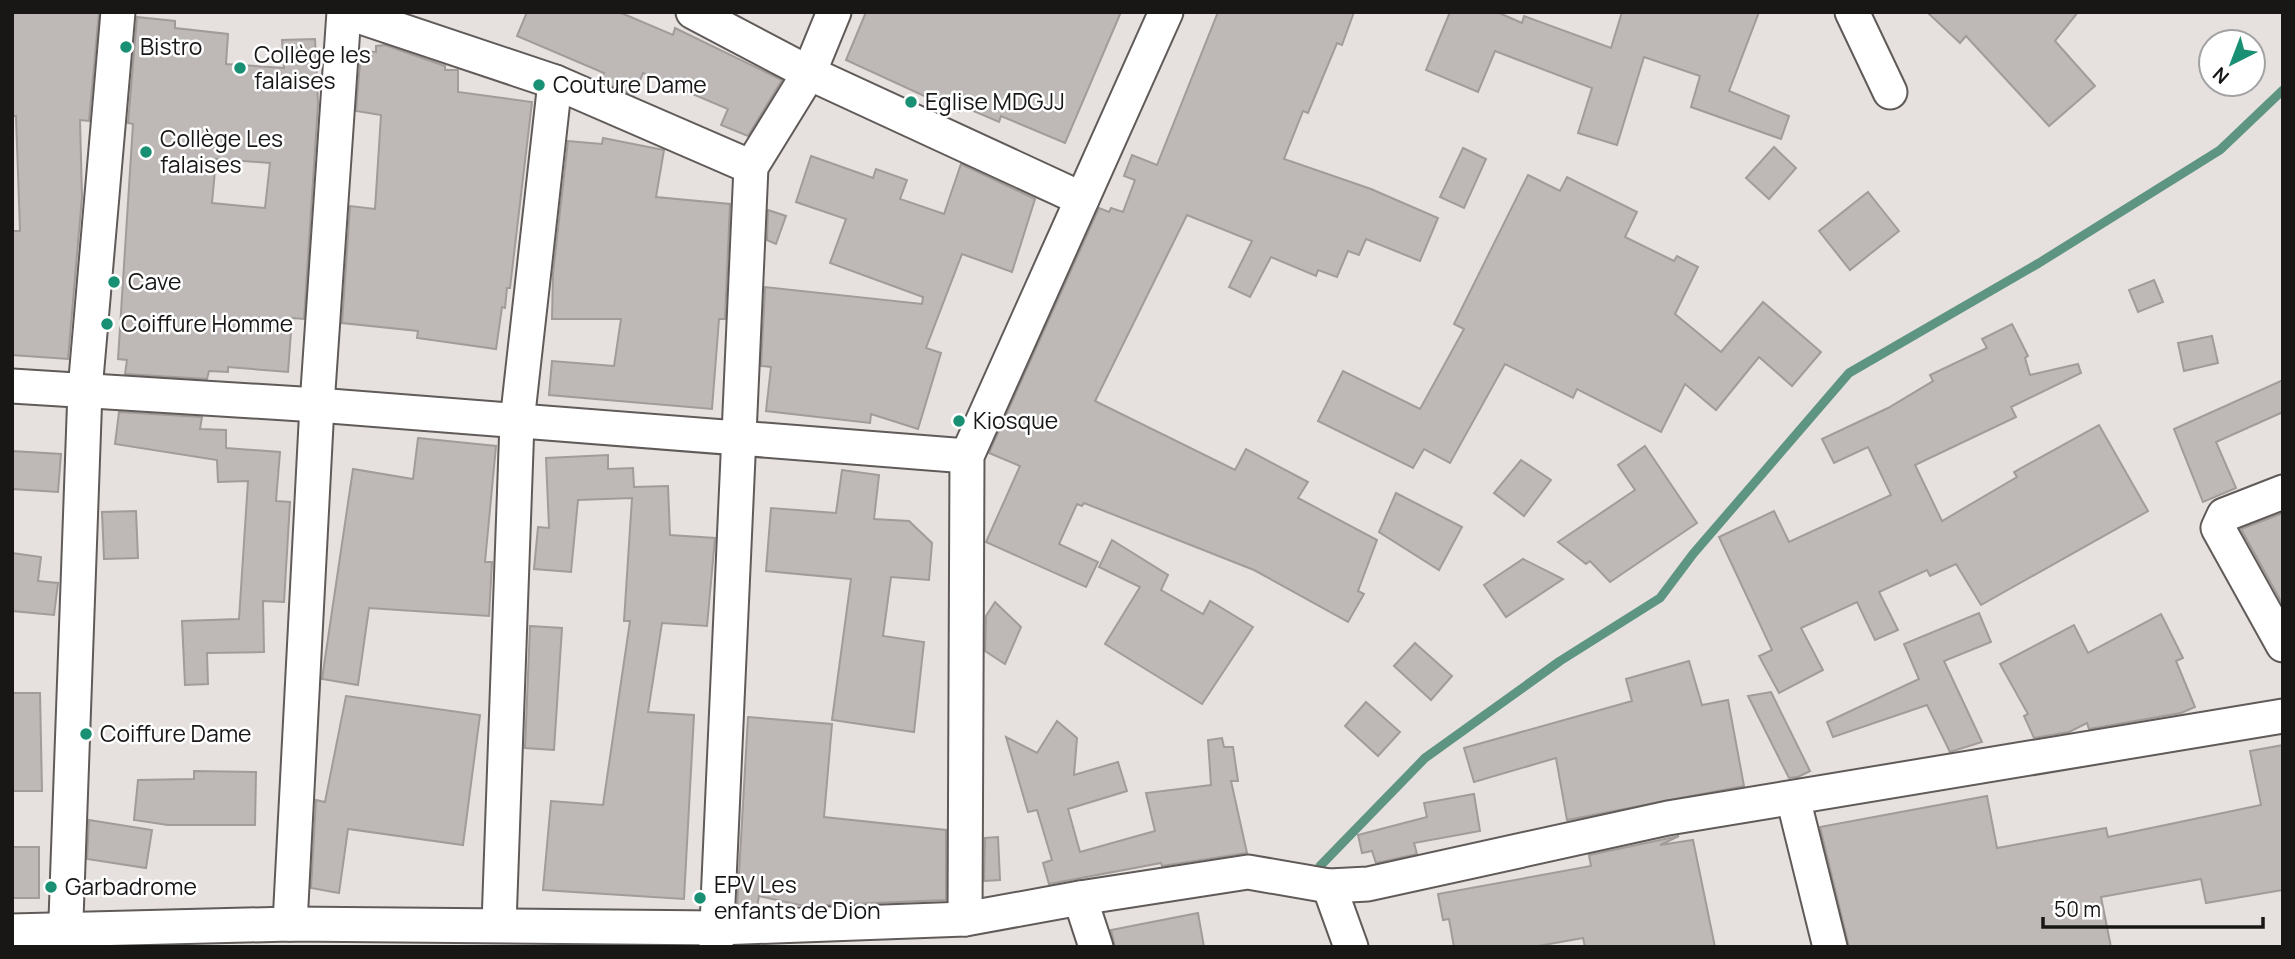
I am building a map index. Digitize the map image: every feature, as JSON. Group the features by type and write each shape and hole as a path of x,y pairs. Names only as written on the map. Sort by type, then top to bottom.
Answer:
{"street":[{"path":"65,939 85,390 118,12"},
{"path":"290,925 317,405 345,12 555,82 751,167"},
{"path":"693,12 809,73 1082,199"},
{"path":"717,937 751,167 809,73 834,12"},
{"path":"965,919 967,456 1166,12"},
{"path":"1853,12 1890,92"},
{"path":"499,925 517,422 555,82"},
{"path":"12,386 317,405 967,456"},
{"path":"2283,492 2224,516 2218,528 2283,646"},
{"path":"12,932 65,939 290,925 499,925 717,937 965,919 1248,872 1329,886 1368,884 1668,818 2283,716"},
{"path":"1793,798 1830,947"},
{"path":"1329,886 1351,947"},
{"path":"1080,898 1096,947"}],"building":[{"path":"12,12 99,12 89,121 80,120 82,197 68,359 12,355 12,231 20,231 16,116 12,116"},
{"path":"527,12 619,12 673,35 675,28 782,80 748,136 721,125 728,109 643,73 634,95 600,81 604,73 517,36"},
{"path":"866,12 1121,12 1065,143 1001,116 999,122 962,106 959,112 846,60"},
{"path":"1218,12 1354,12 1342,45 1337,43 1308,113 1303,111 1284,159 1371,189 1438,218 1420,261 1366,239 1359,255 1348,251 1337,277 1318,270 1316,276 1271,257 1250,297 1229,287 1252,241 1187,215 1095,401 1235,470 1246,449 1308,482 1298,498 1377,540 1358,591 1364,594 1348,622 1254,570 1084,503 1082,506 1077,504 1059,544 1098,562 1086,587 986,542 1020,466 989,453 1099,208 1109,212 1111,208 1123,212 1135,180 1124,176 1132,155 1157,165"},
{"path":"1450,12 1497,12 1522,23 1524,16 1611,48 1622,12 1759,12 1729,91 1789,116 1781,139 1691,107 1700,76 1644,57 1617,145 1578,133 1592,88 1495,51 1478,92 1426,70"},
{"path":"1927,12 2078,12 2055,41 2095,86 2049,126 1966,36 1960,43"},
{"path":"137,17 175,21 175,28 228,34 226,64 284,68 282,40 315,39 318,104 304,319 292,318 288,372 228,367 228,372 209,371 207,379 125,374 127,360 118,359 133,124 128,123","holes":["216,159 270,163 265,208 212,203"]},
{"path":"385,45 445,66 445,70 458,70 458,92 532,102 510,288 507,288 505,308 502,307 496,349 417,338 418,331 342,323 350,206 375,209 381,115 356,111 361,51 376,52 376,46"},
{"path":"603,138 664,150 656,197 730,204 725,319 719,319 712,409 549,395 552,361 614,366 621,319 552,319 553,273 568,141 602,144"},
{"path":"1774,147 1796,168 1769,199 1746,178"},
{"path":"1463,148 1486,159 1464,208 1440,197"},
{"path":"811,156 873,178 876,169 907,180 900,199 944,214 961,164 1035,199 1012,272 962,254 926,348 941,353 918,429 871,414 870,423 766,411 771,367 761,366 765,287 922,304 923,297 830,263 846,219 796,202"},
{"path":"1528,175 1560,191 1567,177 1637,212 1625,237 1674,261 1677,256 1698,267 1675,314 1721,352 1763,302 1821,352 1792,386 1759,357 1716,410 1685,384 1661,432 1577,389 1573,398 1505,364 1450,463 1424,449 1413,468 1318,421 1343,371 1420,409 1464,329 1454,324"},
{"path":"1868,192 1899,231 1850,270 1819,231"},
{"path":"768,210 786,216 776,244 767,240"},
{"path":"2154,280 2163,302 2138,312 2129,290"},
{"path":"2012,324 2028,356 2025,358 2030,375 2078,364 2081,373 2011,407 2016,417 1915,465 1942,521 2017,477 2014,472 2099,425 2148,511 1981,605 1956,564 1930,576 1927,570 1879,592 1898,630 1875,640 1857,602 1801,628 1823,670 1779,693 1759,656 1772,650 1719,537 1774,511 1789,542 1891,495 1868,447 1834,463 1822,439 1888,408 1933,381 1930,375 1987,348 1982,339"},
{"path":"2212,336 2218,363 2184,371 2178,343"},
{"path":"2283,380 2283,412 2216,442 2236,488 2203,502 2174,429"},
{"path":"119,412 202,417 200,429 226,430 226,448 280,452 276,501 290,502 284,602 263,601 264,652 207,653 208,684 185,685 182,621 239,619 248,481 218,482 217,460 115,444"},
{"path":"418,438 496,446 485,562 492,562 489,616 369,608 358,685 322,679 353,469 413,479"},
{"path":"1645,446 1697,523 1610,582 1590,561 1586,564 1558,542 1635,490 1618,465"},
{"path":"12,451 61,454 58,492 12,489"},
{"path":"608,455 608,469 633,468 634,487 668,486 670,535 715,538 707,626 662,623 648,712 694,715 684,899 543,890 551,801 603,805 630,621 624,621 632,498 578,500 571,572 534,569 538,527 549,528 546,458"},
{"path":"1521,460 1551,480 1524,516 1494,493"},
{"path":"842,470 879,475 874,519 909,521 932,543 929,580 891,577 883,636 924,642 914,732 832,720 851,579 766,571 771,508 836,513"},
{"path":"1396,493 1462,527 1439,570 1379,532"},
{"path":"136,511 138,558 104,559 102,512"},
{"path":"2283,513 2283,605 2241,529"},
{"path":"1112,540 1168,575 1161,590 1203,614 1210,601 1253,627 1202,704 1105,644 1140,587 1099,567"},
{"path":"12,553 41,557 38,581 58,583 54,615 12,611"},
{"path":"1523,559 1563,579 1506,617 1484,585"},
{"path":"995,602 1021,627 1005,664 985,651 986,616"},
{"path":"1979,613 1991,642 1944,661 1982,742 1950,752 1927,705 1833,737 1827,722 1919,679 1904,644"},
{"path":"2161,614 2183,658 2176,661 2195,707 2181,713 2089,729 2087,723 2069,732 2034,738 2024,716 2028,714 2000,664 2074,625 2088,653"},
{"path":"530,626 562,628 554,750 525,748"},
{"path":"1415,643 1452,676 1431,700 1394,666"},
{"path":"1689,661 1702,705 1728,700 1744,786 1567,820 1556,758 1474,782 1464,748 1632,701 1626,679"},
{"path":"1771,692 1810,771 1798,777 1789,778 1748,696"},
{"path":"12,693 40,693 42,791 12,791"},
{"path":"346,696 480,715 463,845 348,829 339,893 311,888 316,800 325,802"},
{"path":"1366,702 1400,732 1378,756 1345,726"},
{"path":"748,717 832,724 824,817 946,830 946,900 804,906 759,896 757,907 737,908"},
{"path":"1057,721 1077,738 1074,775 1118,762 1127,791 1068,809 1080,852 1155,831 1146,793 1211,785 1208,740 1222,738 1224,747 1233,747 1238,781 1231,781 1247,853 1162,866 1161,863 1049,884 1043,863 1052,860 1037,810 1028,812 1006,737 1037,753"},
{"path":"2283,745 2283,890 2206,903 2201,879 2101,897 2111,947 1849,947 1820,827 1987,796 1997,848 2106,828 2108,837 2261,805 2250,751"},
{"path":"194,771 256,772 255,825 168,825 134,820 138,780 194,779"},
{"path":"1474,794 1480,831 1414,843 1417,854 1376,863 1372,851 1362,853 1358,835 1427,817 1424,803"},
{"path":"89,820 152,830 146,868 87,859"},
{"path":"1679,836 1660,845 1693,840 1715,947 1585,947 1583,938 1533,947 1454,947 1449,919 1443,920 1438,894 1591,866 1589,855"},
{"path":"998,837 1000,880 984,881 985,838"},
{"path":"12,847 39,847 39,898 12,898"},
{"path":"1198,913 1204,947 1115,947 1111,930"}],"waterway":[{"path":"1320,866 1425,758 1560,661 1660,598 1693,554 1849,373 2039,263 2220,150 2283,90"}],"place":[{"name":"Bistro","path":"126,47"},
{"name":"Collège les falaises","path":"240,68"},
{"name":"Couture Dame","path":"539,85"},
{"name":"Eglise MDGJJ","path":"911,102"},
{"name":"Collège Les falaises","path":"146,152"},
{"name":"Cave","path":"114,282"},
{"name":"Coiffure Homme","path":"107,324"},
{"name":"Kiosque","path":"959,421"},
{"name":"Coiffure Dame","path":"86,734"},
{"name":"Garbadrome","path":"51,887"},
{"name":"EPV Les enfants de Dion","path":"700,898"}]}
